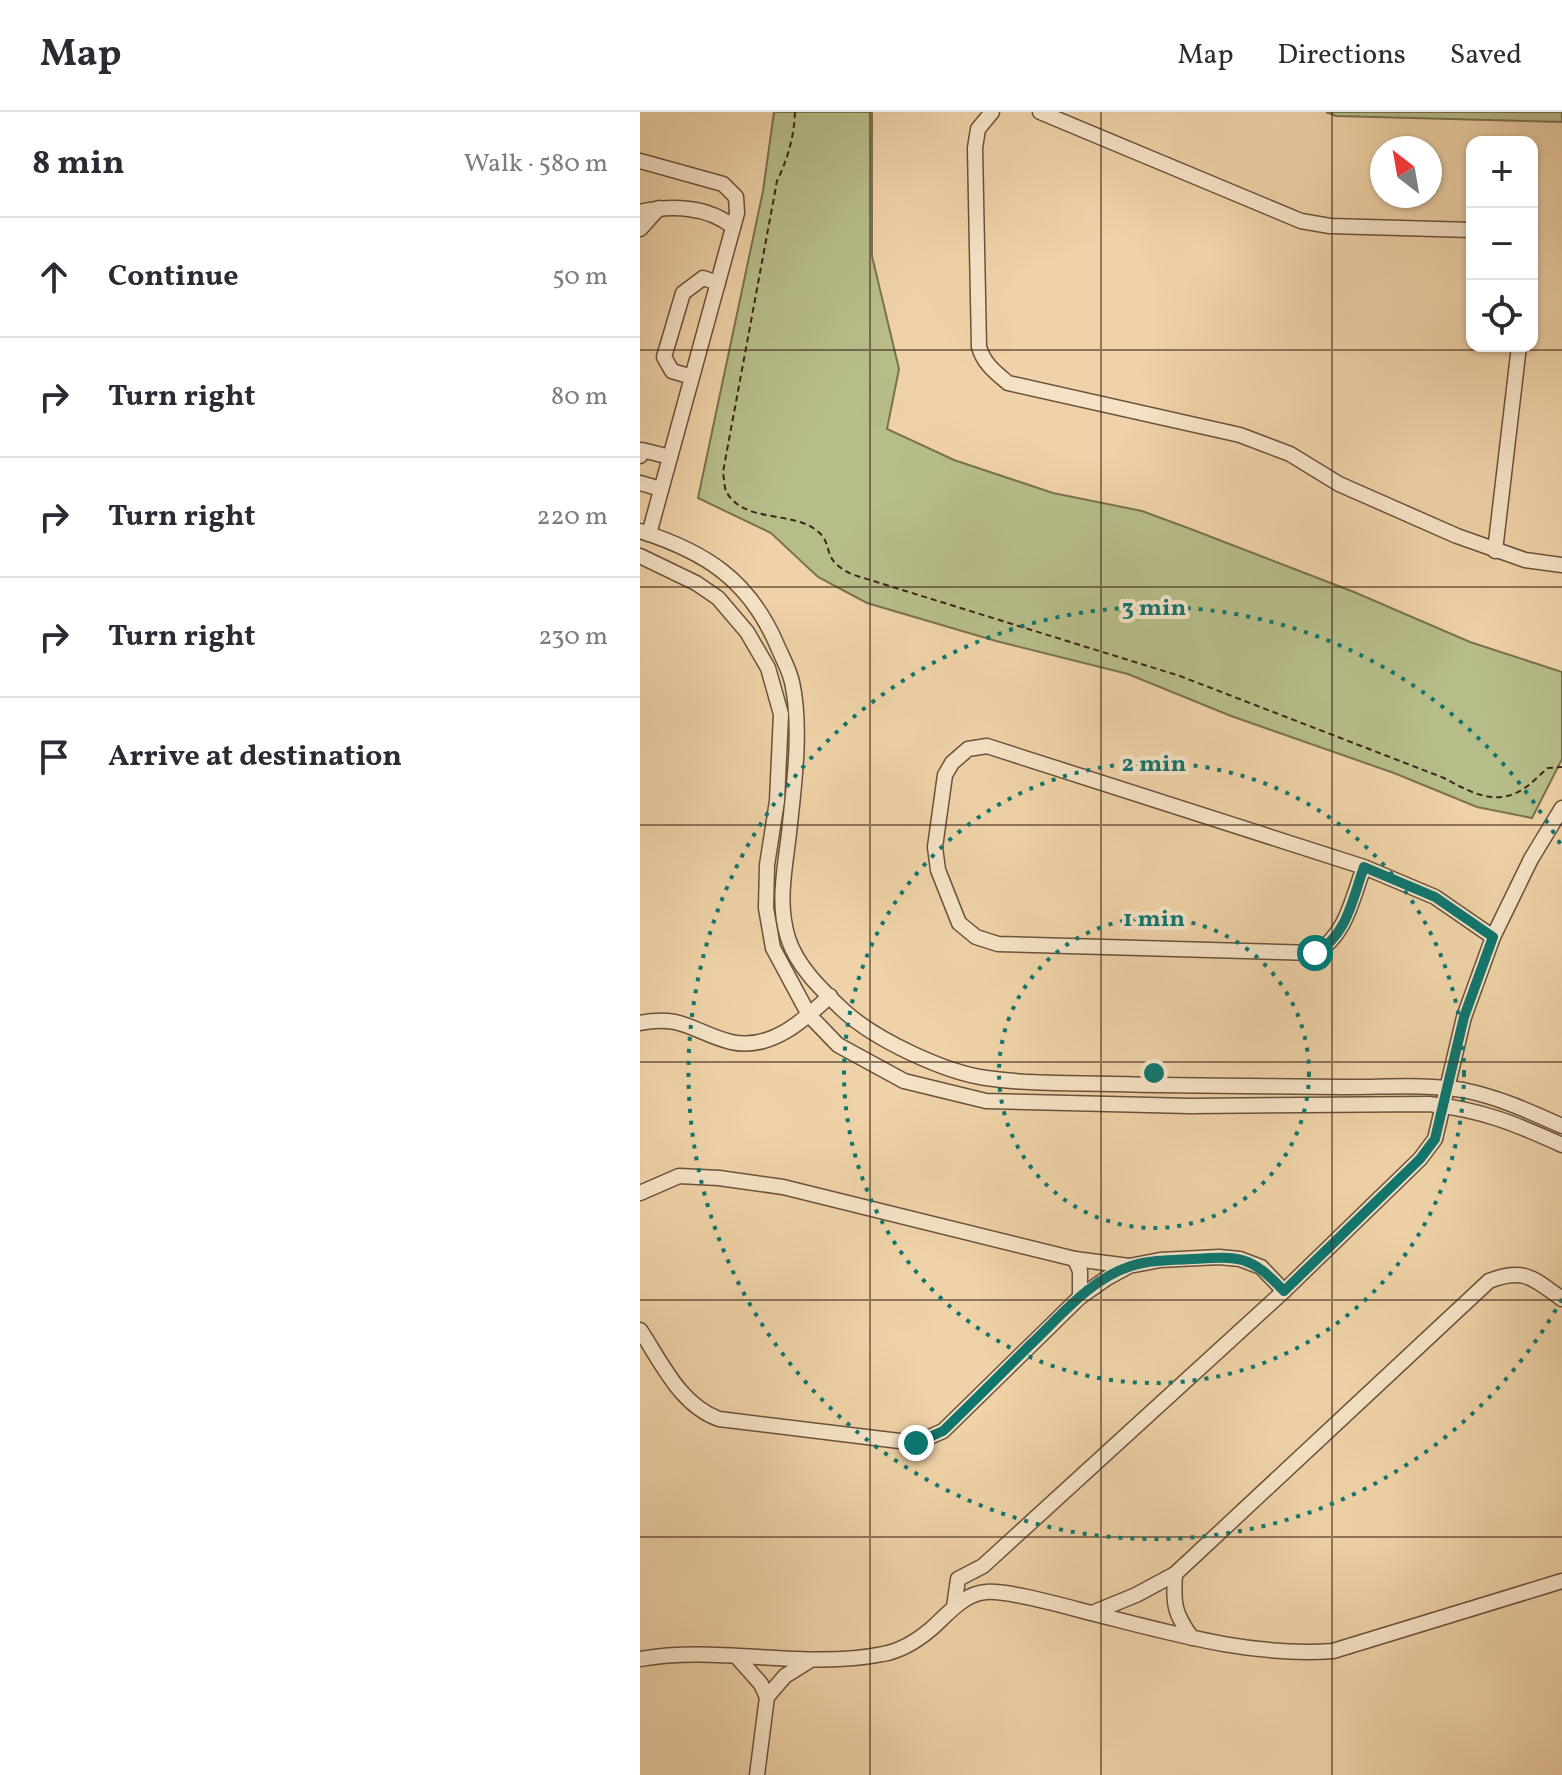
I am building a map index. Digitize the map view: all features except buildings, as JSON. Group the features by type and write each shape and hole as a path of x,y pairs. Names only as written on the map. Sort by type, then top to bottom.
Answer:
{"street":[{"path":"992,112 978,129 974,165 979,347 982,359 994,372 1008,383 1266,443 1339,484 1495,551 1525,560 1562,565"},
{"path":"1040,112 1301,221 1330,226 1466,230"},
{"path":"640,161 723,184 736,197 737,213 661,489 646,558 696,583 718,598 747,632 768,668 781,714 777,801 767,865 766,908 773,948 809,1015 838,1045 871,1066 904,1081 986,1101 1190,1106 1442,1106 1467,1108 1493,1116 1562,1145"},
{"path":"640,212 659,207 696,210 722,218 733,227"},
{"path":"640,229 659,207"},
{"path":"692,377 672,371 664,357 683,293 703,278 718,283"},
{"path":"1495,551 1518,352"},
{"path":"640,456 642,450 670,457"},
{"path":"640,483 661,489"},
{"path":"650,534 701,556 741,586 769,627 792,681 796,729 789,835 783,872 782,906 788,940 812,978 846,1013 881,1038 936,1063 983,1078 1172,1086 1445,1088 1496,1098 1562,1126"},
{"path":"1364,867 1339,935 1315,953 998,944 976,937 959,923 938,870 935,847 945,775 952,763 968,749 987,746 1364,867 1435,897 1493,937"},
{"path":"954,1607 958,1579 983,1566 1284,1291 1420,1159 1435,1139 1464,1017 1493,937 1531,859 1562,808"},
{"path":"640,1023 683,1022 732,1042 761,1041 785,1033 830,996"},
{"path":"640,1193 679,1176 783,1187 1075,1259 1129,1266 1160,1260 1240,1259 1261,1267 1284,1291"},
{"path":"1075,1259 1080,1271 1080,1297"},
{"path":"640,1330 683,1396 719,1419 916,1443 943,1431 1080,1297 1129,1266"},
{"path":"1092,1613 1136,1595 1175,1574 1489,1281 1507,1274 1527,1275 1562,1299"},
{"path":"983,1566 984,1592"},
{"path":"1175,1574 1174,1606 1179,1620 1192,1638"},
{"path":"640,1659 687,1655 810,1660 884,1654 929,1631 954,1607 984,1592 1249,1649 1296,1654 1333,1651 1562,1581"},
{"path":"738,1658 761,1684 767,1697 757,1775"},
{"path":"767,1697 785,1676 810,1660"}],"path":[{"path":"795,112 794,134 787,161 777,181 723,472 726,491 737,503 753,511 807,524 820,532 838,568 854,575 1180,676 1444,778 1474,794 1503,800 1525,788 1548,768 1562,767"}],"green space":[{"path":"774,112 872,112 872,256 899,369 887,429 954,460 1053,493 1142,511 1354,592 1470,642 1562,672 1562,759 1532,818 1477,807 1394,773 1231,716 1128,674 996,641 867,603 818,577 771,533 698,498 763,191"},
{"path":"1326,112 1562,112 1562,122 1336,116"}],"route":[{"path":"916,1443 943,1431 1080,1297 1107,1278 1129,1266 1160,1260 1219,1257 1240,1259 1261,1267 1284,1291 1420,1159 1435,1139 1453,1055 1493,937 1435,897 1364,867 1339,935 1315,953"}]}
